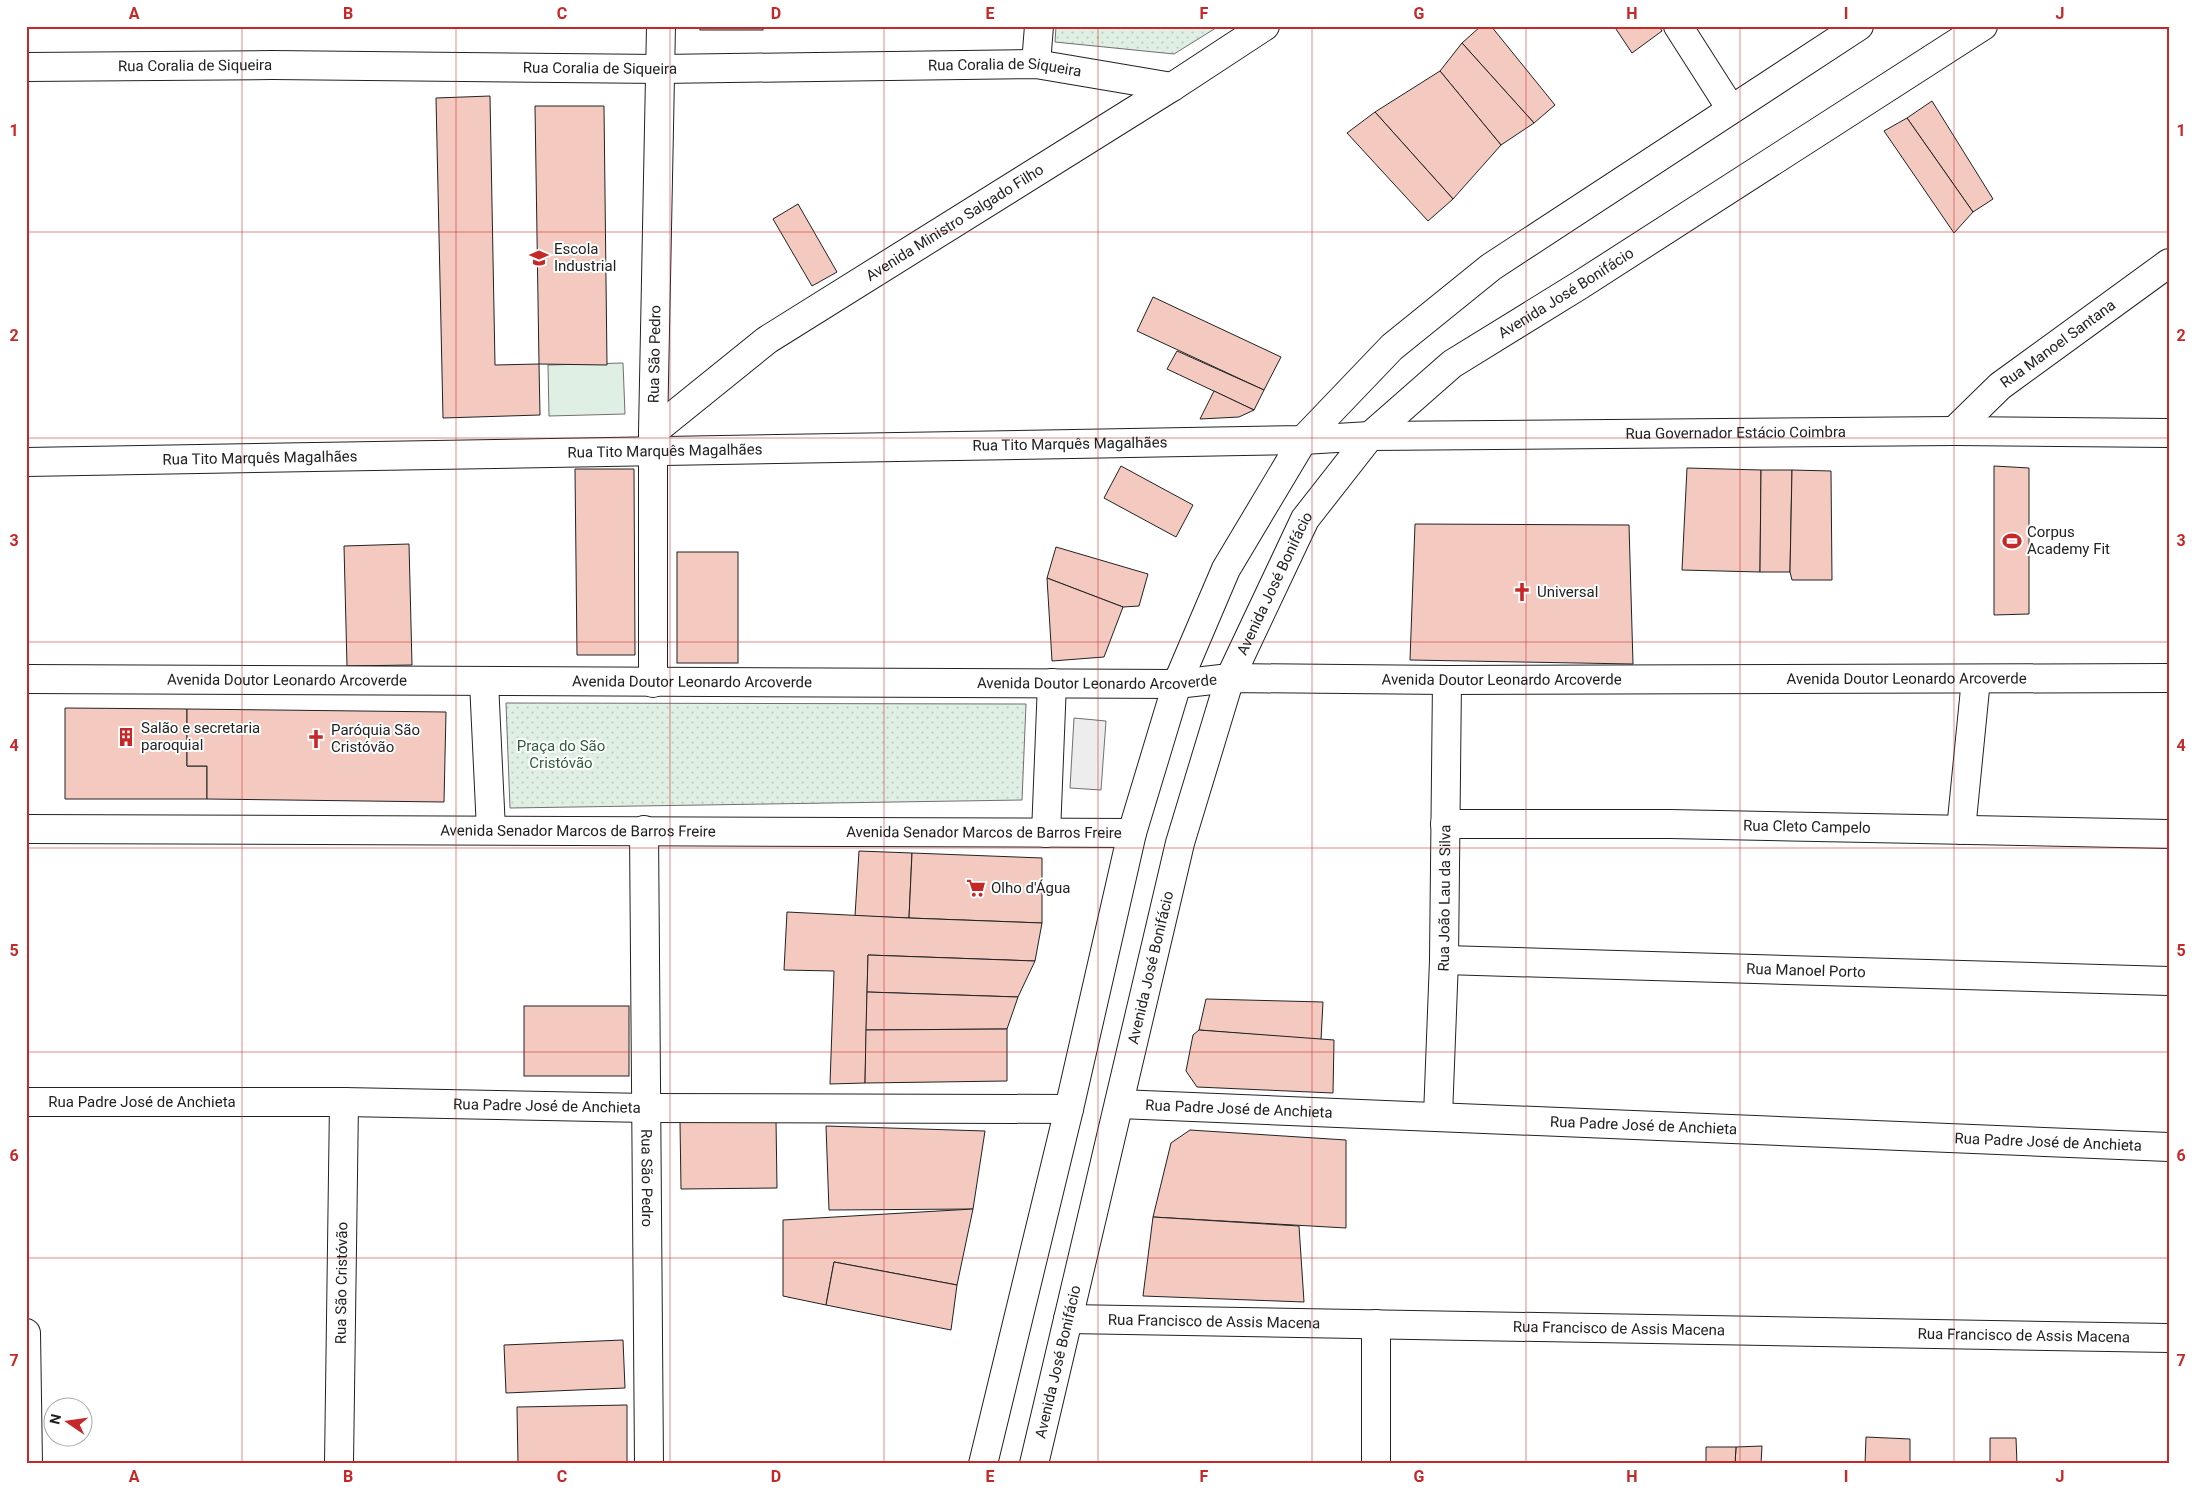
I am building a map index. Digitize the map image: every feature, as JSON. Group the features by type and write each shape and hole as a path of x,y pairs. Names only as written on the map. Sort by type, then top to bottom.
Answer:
{"street":[{"name":"Rua São Pedro","path":"653,683 653,441 661,26"},
{"path":"1036,64 1039,26"},
{"name":"Avenida Ministro Salgado Filho","path":"653,441 767,340 1172,87 1265,26"},
{"path":"1678,26 1731,109"},
{"path":"983,1464 1069,1109 1132,833 1177,684 1226,569 1303,440 1392,347 1491,267 1859,26"},
{"name":"Avenida José Bonifácio","path":"1034,1464 1180,842 1230,678 1305,519 1370,436 1452,364 1580,285 1984,26"},
{"name":"Rua Coralia de Siqueira","path":"26,67 272,65 660,69 1036,64 1172,87"},
{"name":"Rua Manoel Santana","path":"1954,431 2000,386 2169,263"},
{"name":"Rua Governador Estácio Coimbra","path":"1303,440 1370,436 1954,431 2169,432"},
{"name":"Rua Tito Marquês Magalhães","path":"26,462 653,441 1303,440"},
{"name":"Avenida Doutor Leonardo Arcoverde","path":"26,679 1177,684 1230,678 1447,680 2169,678"},
{"path":"1962,830 1976,679"},
{"name":"Rua João Lau da Silva","path":"1438,1116 1444,960 1447,680"},
{"path":"484,682 491,830"},
{"path":"1046,833 1052,684"},
{"name":"Rua Cleto Campelo","path":"1445,824 1670,824 2169,834"},
{"name":"Avenida Senador Marcos de Barros Freire","path":"26,829 1132,833"},
{"name":"Rua São Pedro","path":"644,830 649,1464"},
{"name":"Rua Manoel Porto","path":"1444,960 2169,981"},
{"name":"Rua Padre José de Anchieta","path":"26,1102 344,1102 647,1108 1069,1109"},
{"name":"Rua São Cristóvão","path":"339,1464 344,1102"},
{"name":"Rua Padre José de Anchieta","path":"1119,1104 2169,1147"},
{"name":"Rua Francisco de Assis Macena","path":"1068,1319 2169,1338"},
{"path":"1376,1324 1376,1464"},
{"path":"26,1334 28,1464"}],"green space":[{"path":"1056,26 1219,26 1174,54 1055,42"},
{"path":"623,363 625,414 549,416 548,365"},
{"name":"Praça do São Cristóvão","path":"506,703 1026,704 1022,800 510,808"}],"shaded area":[{"path":"1074,718 1106,721 1101,790 1070,788"}],"building":[{"path":"700,26 763,26 763,30 700,30"},
{"path":"1481,26 1491,26 1555,105 1534,123 1462,43"},
{"path":"1614,26 1659,26 1662,31 1632,53"},
{"path":"1462,43 1534,123 1501,145 1440,71"},
{"path":"1440,71 1501,145 1453,199 1375,112"},
{"path":"490,96 495,365 539,364 540,415 443,418 436,98"},
{"path":"1932,101 1993,199 1973,212 1907,118"},
{"path":"535,106 604,106 607,365 539,364"},
{"path":"1375,112 1453,199 1428,221 1347,133"},
{"path":"1907,118 1973,212 1954,233 1884,131"},
{"path":"798,204 837,272 812,286 773,219"},
{"path":"1153,297 1281,357 1264,390 1137,331"},
{"path":"1177,351 1264,390 1254,410 1167,369"},
{"path":"1214,391 1254,410 1239,417 1200,419"},
{"path":"1121,466 1193,505 1176,537 1104,498"},
{"name":"Corpus Academy Fit","path":"1994,466 2029,468 2029,614 1994,615"},
{"path":"1687,468 1761,470 1760,572 1682,570"},
{"path":"575,469 634,469 635,655 577,655"},
{"path":"1761,470 1792,470 1790,572 1760,572"},
{"path":"1792,470 1831,471 1832,580 1792,580 1790,572"},
{"name":"Universal","path":"1415,524 1629,525 1633,664 1410,660"},
{"path":"409,544 412,665 347,666 344,546"},
{"path":"1056,547 1148,574 1139,606 1123,607 1047,578"},
{"path":"677,552 738,552 738,663 677,663"},
{"path":"1047,578 1123,607 1104,657 1052,661"},
{"name":"Salão e secretaria paroquial","path":"65,708 187,709 187,766 207,766 207,799 65,799"},
{"name":"Paróquia São Cristóvão","path":"187,709 446,712 444,802 207,799 207,766 187,766"},
{"path":"859,851 912,853 909,918 855,916"},
{"name":"Olho d'Água","path":"912,853 1042,858 1042,923 909,918"},
{"path":"787,912 1042,923 1035,961 868,955 865,1083 830,1084 834,971 784,970"},
{"path":"868,955 1035,961 1018,997 867,992"},
{"path":"867,992 1018,997 1007,1029 866,1030"},
{"path":"1206,999 1323,1002 1321,1040 1199,1030"},
{"path":"524,1006 629,1006 629,1076 524,1076"},
{"path":"1007,1029 1007,1081 865,1083 866,1030"},
{"path":"1199,1030 1334,1040 1333,1093 1197,1087 1186,1071 1193,1035"},
{"path":"776,1120 777,1188 681,1189 680,1122"},
{"path":"826,1126 985,1131 973,1209 829,1210"},
{"path":"1190,1130 1346,1140 1346,1228 1153,1217 1171,1143"},
{"path":"973,1209 957,1285 834,1262 826,1305 783,1296 783,1220"},
{"path":"1153,1217 1299,1226 1304,1302 1143,1296"},
{"path":"834,1262 957,1285 951,1330 826,1305"},
{"path":"623,1340 625,1388 506,1393 504,1345"},
{"path":"627,1405 627,1464 518,1464 517,1407"},
{"path":"1866,1437 1910,1439 1910,1464 1865,1464"},
{"path":"1990,1438 2016,1438 2017,1464 1990,1464"},
{"path":"1762,1446 1761,1464 1735,1464 1736,1447"},
{"path":"1706,1447 1736,1447 1735,1464 1706,1464"}],"place":[{"name":"Escola Industrial","path":"539,258"},
{"name":"Corpus Academy Fit","path":"2012,541"},
{"name":"Universal","path":"1522,592"},
{"name":"Salão e secretaria paroquial","path":"126,737"},
{"name":"Paróquia São Cristóvão","path":"316,739"},
{"name":"Olho d'Água","path":"976,888"}]}
